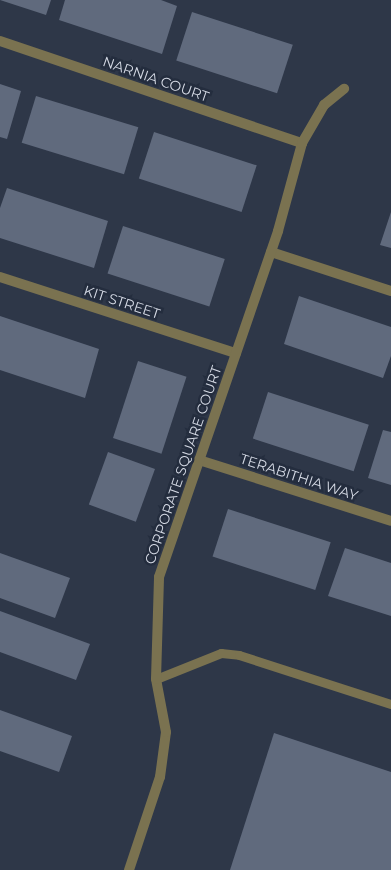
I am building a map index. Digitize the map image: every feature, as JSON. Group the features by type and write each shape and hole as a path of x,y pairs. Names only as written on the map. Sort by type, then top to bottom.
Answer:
{"street":[{"name":"NARNIA COURT","path":"0,41 302,143"},
{"name":"CORPORATE SQUARE COURT","path":"130,870 160,777 166,732 156,679 159,577 270,252 302,143 324,105 344,89"},
{"path":"270,252 391,291"},
{"name":"KIT STREET","path":"0,277 236,353"},
{"name":"TERABITHIA WAY","path":"199,460 391,521"}],"lane":[{"path":"156,679 221,653 240,655 391,704"}],"building":[{"path":"0,0 51,0 46,15"},
{"path":"65,0 161,0 177,6 162,54 59,20"},
{"path":"192,12 293,45 277,93 176,61"},
{"path":"0,84 21,91 7,139 0,137"},
{"path":"36,96 138,127 124,174 22,143"},
{"path":"154,132 257,165 242,212 139,179"},
{"path":"7,188 108,221 94,268 0,238 0,208"},
{"path":"391,212 391,248 380,245"},
{"path":"123,226 225,259 209,307 108,274"},
{"path":"299,296 391,327 391,356 383,378 284,344"},
{"path":"0,316 99,349 85,398 0,370"},
{"path":"138,361 187,377 161,454 113,438"},
{"path":"268,392 369,425 354,471 253,439"},
{"path":"383,430 391,432 391,485 368,478"},
{"path":"108,452 155,469 136,522 89,505"},
{"path":"228,509 331,542 315,590 213,557"},
{"path":"345,548 391,563 391,616 328,596"},
{"path":"0,553 70,578 55,618 0,598"},
{"path":"0,611 90,644 76,680 0,652"},
{"path":"0,710 72,736 59,772 0,751"},
{"path":"274,733 391,772 391,870 230,870"}]}
